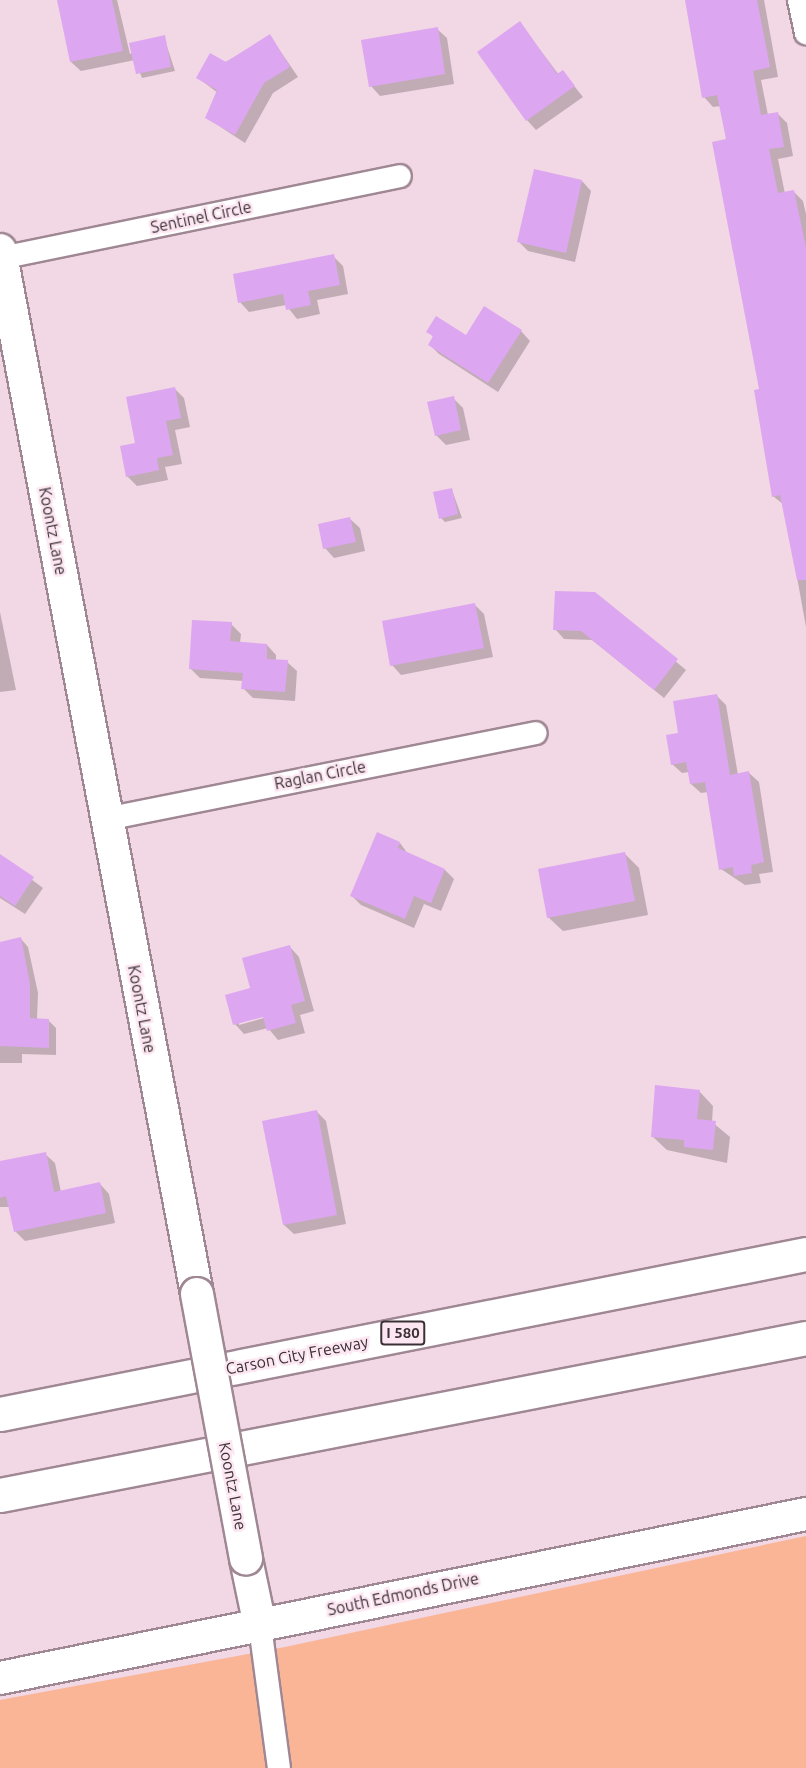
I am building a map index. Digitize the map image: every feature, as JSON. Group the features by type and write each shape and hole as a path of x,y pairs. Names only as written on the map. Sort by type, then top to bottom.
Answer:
{"highway":[{"name":"Carson City Freeway","path":"0,1413 806,1254"},
{"path":"0,1495 806,1338"}],"street":[{"path":"799,0 806,33"},
{"name":"Sentinel Circle","path":"1,254 400,176"},
{"name":"Koontz Lane","path":"1,254 260,1626 279,1768"},
{"name":"Raglan Circle","path":"106,819 535,733"},
{"name":"South Edmonds Drive","path":"0,1678 260,1626 486,1576 806,1514"}],"shaded area":[{"path":"806,1536 806,1768 0,1768 0,1700 285,1647"}],"building":[{"path":"57,0 112,0 123,51 70,62"},
{"path":"685,0 757,0 770,67 753,71 761,115 778,112 784,147 769,149 778,193 794,190 806,248 806,580 797,580 780,495 772,497 754,390 759,389 712,142 726,139 717,95 702,98"},
{"path":"520,21 557,74 563,70 575,86 526,121 477,52"},
{"path":"438,27 445,74 369,87 361,40"},
{"path":"270,34 290,67 264,83 235,135 205,118 217,90 196,78 210,53 226,62"},
{"path":"165,35 171,67 136,74 129,43"},
{"path":"534,169 582,180 566,253 517,242"},
{"path":"334,254 340,285 308,291 311,305 286,310 283,294 238,303 233,274"},
{"path":"484,306 522,330 488,383 428,345 433,336 426,332 436,316 466,335"},
{"path":"175,387 181,418 166,421 173,455 157,458 159,470 126,477 120,446 135,443 126,397"},
{"path":"454,396 461,430 435,436 427,402"},
{"path":"452,488 458,514 439,519 433,492"},
{"path":"350,517 356,542 323,549 318,524"},
{"path":"555,591 595,592 678,659 654,690 581,631 553,630"},
{"path":"475,603 484,648 390,666 382,621"},
{"path":"192,620 232,622 230,641 267,644 267,659 288,660 285,692 241,689 243,673 189,669"},
{"path":"717,694 730,775 749,771 764,862 751,865 752,873 734,876 733,867 719,870 705,782 690,784 686,762 671,765 666,735 678,733 673,701"},
{"path":"377,832 400,842 398,848 445,869 431,903 414,896 405,919 350,896"},
{"path":"625,852 635,901 547,918 538,869"},
{"path":"0,854 34,877 15,906 0,896"},
{"path":"21,937 30,984 30,1018 49,1019 49,1048 0,1046 0,942"},
{"path":"290,945 305,1001 291,1005 296,1023 267,1031 263,1017 233,1025 225,995 250,988 242,958"},
{"path":"655,1085 700,1090 697,1119 716,1121 713,1150 684,1147 684,1140 651,1137"},
{"path":"317,1110 337,1215 283,1225 262,1121"},
{"path":"46,1152 54,1192 100,1182 106,1213 14,1232 6,1196 0,1198 0,1161"}]}
